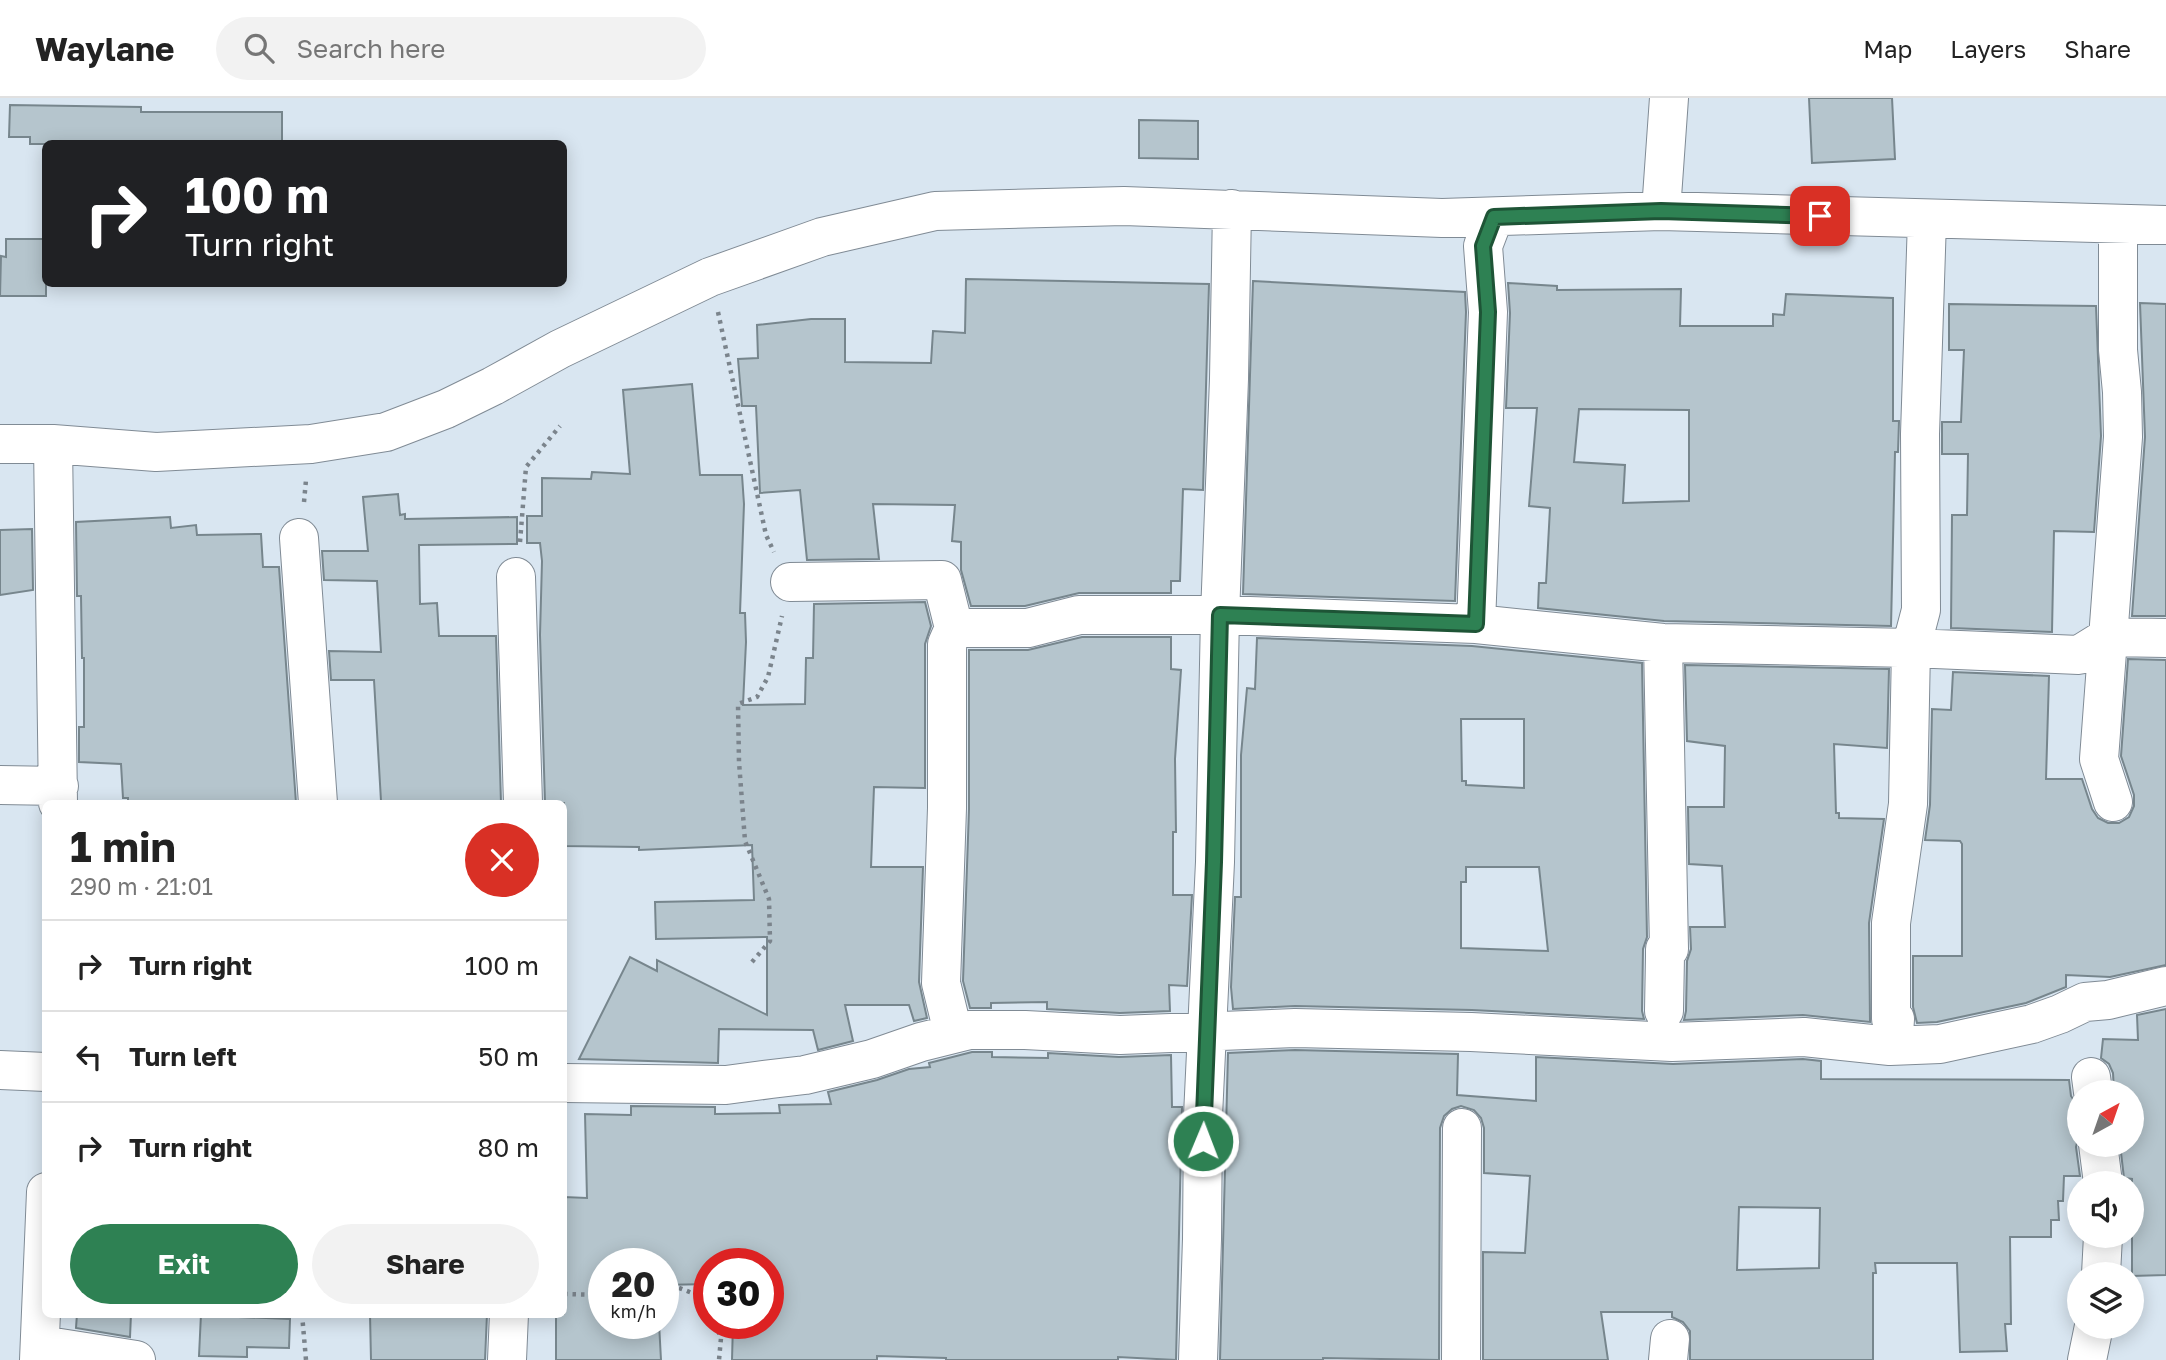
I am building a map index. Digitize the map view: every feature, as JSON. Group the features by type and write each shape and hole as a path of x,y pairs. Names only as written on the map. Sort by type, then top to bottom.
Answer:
{"street":[{"path":"1661,211 1669,98"},
{"path":"0,444 53,444 156,452 311,443 386,432 446,409 560,349 710,277 822,237 936,211 1124,206 1442,218 1661,211 2166,225"},
{"path":"1198,1360 1203,1116 1214,862 1232,209"},
{"path":"1476,624 1488,312 1483,246 1494,217"},
{"path":"1894,1034 1895,1019 1891,1018 1891,923 1908,803 1911,648 1921,610 1920,434 1927,220"},
{"path":"2113,802 2099,759 2123,437 2118,350 2118,224"},
{"path":"0,785 58,794 53,444"},
{"path":"299,538 318,800"},
{"path":"516,577 523,800"},
{"path":"790,582 942,580 954,628 947,643 947,808 941,983 950,1016"},
{"path":"954,628 1028,628 1079,615 1220,615 1476,624 1663,643 1911,648 2079,655 2108,637 2166,638"},
{"path":"1663,643 1669,949 1665,949 1664,1011"},
{"path":"567,1083 726,1085 782,1078 872,1059 921,1042 969,1030 1120,1035 1295,1028 1471,1032 1672,1042 1804,1037 1890,1046 1940,1044 2032,1024 2084,1002 2108,1000 2166,986"},
{"path":"0,1070 42,1072"},
{"path":"1461,1360 1462,1128"},
{"path":"42,1299 40,1352 136,1360"},
{"path":"507,1360 509,1318"},
{"path":"2087,1360 2091,1339"}],"path":[{"path":"710,277 766,535 790,582 768,677 757,696 738,704 745,841 769,899 770,942 752,961"},
{"path":"516,577 526,467 561,426"},
{"path":"299,538 311,443"},
{"path":"567,1293 588,1294"},
{"path":"302,1318 306,1360"},
{"path":"719,1360 721,1339"}],"building":[{"path":"1809,98 1892,98 1895,159 1812,163"},
{"path":"10,105 141,107 141,112 282,112 282,140 42,140 42,144 30,144 30,137 9,137"},
{"path":"1139,120 1198,121 1198,159 1139,158"},
{"path":"6,239 42,239 42,287 46,287 46,296 0,296 1,256 6,257"},
{"path":"966,279 1209,284 1203,490 1183,489 1180,581 1171,581 1171,593 1079,593 1025,606 971,606 961,570 961,542 952,541 955,505 873,504 879,559 807,560 800,490 760,493 756,406 742,406 738,359 758,358 757,325 811,319 845,319 845,362 931,363 933,331 965,333"},
{"path":"1253,281 1465,292 1455,601 1243,594"},
{"path":"1508,283 1557,286 1557,290 1681,289 1680,326 1773,326 1773,314 1784,315 1786,294 1893,298 1893,421 1899,421 1898,452 1895,452 1891,626 1664,621 1538,608 1539,583 1546,583 1550,508 1529,506 1537,408 1506,408 1510,313","holes":["1579,409 1689,410 1689,501 1623,503 1625,465 1574,462"]},
{"path":"2140,303 2166,304 2166,616 2132,616 2145,437"},
{"path":"1949,304 2096,306 2101,436 2094,532 2054,531 2052,632 1951,628 1952,515 1967,515 1968,454 1942,454 1942,422 1961,422 1964,350 1949,350"},
{"path":"692,384 700,475 742,475 744,504 740,613 745,613 746,642 743,705 805,704 806,658 813,658 814,604 925,602 931,626 925,644 925,788 874,787 871,867 923,867 919,982 927,1018 914,1021 909,1005 845,1005 853,1041 818,1050 813,1030 719,1029 718,1063 579,1059 630,957 657,971 657,960 767,1015 767,937 656,939 655,902 754,900 752,845 639,850 639,847 567,846 567,800 545,800 540,635 542,561 540,543 527,543 527,516 542,516 542,478 591,479 592,472 630,474 623,390"},
{"path":"398,494 400,515 405,514 405,519 517,517 517,544 419,545 420,604 437,603 439,636 496,636 501,800 381,800 374,680 331,680 329,651 381,652 377,581 324,580 322,551 368,551 363,497"},
{"path":"170,517 171,528 196,525 197,535 261,534 263,567 279,567 296,800 128,800 123,798 121,764 79,762 79,727 84,727 84,658 81,596 77,596 76,522"},
{"path":"32,529 33,590 0,595 0,530"},
{"path":"1082,637 1171,637 1171,669 1181,670 1175,759 1173,895 1192,895 1187,986 1169,985 1170,1011 1120,1013 1047,1009 1047,1002 991,1003 991,1008 970,1008 963,981 969,809 969,650 1028,650"},
{"path":"1257,638 1472,646 1642,663 1647,937 1643,949 1644,1019 1472,1010 1295,1006 1233,1009 1231,987 1235,897 1241,897 1241,755 1247,688 1255,689","holes":["1461,719 1524,719 1524,788 1466,785 1466,781 1462,781","1466,867 1539,867 1548,951 1461,948 1461,882 1466,882"]},
{"path":"2128,659 2166,660 2166,965 2110,977 2066,975 2066,987 2026,1003 1937,1022 1917,1023 1913,1007 1913,956 1962,956 1962,844 1960,841 1925,840 1930,805 1932,709 1951,710 1953,672 2049,676 2046,779 2082,779 2092,809 2098,818 2108,823 2119,823 2129,817 2134,806 2134,795 2121,756"},
{"path":"1685,665 1889,669 1887,748 1834,744 1836,813 1839,813 1839,818 1884,819 1869,923 1870,1022 1803,1015 1684,1020 1687,961 1691,949 1690,927 1725,927 1722,866 1689,864 1688,807 1724,807 1725,746 1687,741"},
{"path":"2166,1009 2166,1275 2144,1276 2144,1262 2132,1262 2132,1248 2144,1248 2144,1171 2123,1171 2122,1157 2144,1157 2144,1080 2113,1080 2109,1064 2101,1058 2103,1039 2138,1040 2137,1015"},
{"path":"1295,1050 1458,1054 1457,1095 1536,1101 1536,1057 1673,1064 1803,1059 1821,1061 1821,1079 2069,1080 2067,1157 2077,1157 2079,1171 2067,1171 2067,1176 2064,1176 2063,1201 2058,1201 2059,1220 2051,1220 2051,1237 2010,1237 2011,1324 2005,1324 2007,1351 1960,1352 1957,1263 1875,1263 1873,1360 1690,1360 1690,1331 1683,1322 1672,1317 1672,1312 1601,1312 1608,1360 1483,1360 1483,1252 1525,1253 1530,1176 1484,1173 1484,1128 1481,1118 1474,1110 1461,1106 1444,1116 1440,1128 1439,1360 1220,1360 1228,1053","holes":["1739,1207 1820,1208 1819,1268 1737,1270"]},
{"path":"972,1052 992,1052 992,1057 1048,1058 1048,1053 1119,1057 1171,1055 1172,1107 1182,1107 1176,1360 1118,1357 1118,1360 946,1360 877,1356 877,1360 732,1360 733,1339 784,1339 784,1248 693,1248 693,1284 679,1285 679,1248 588,1248 588,1339 660,1339 661,1360 556,1360 556,1318 567,1318 567,1197 587,1198 585,1114 631,1115 631,1106 715,1107 715,1114 780,1113 779,1105 831,1104 828,1092 909,1069 930,1067 929,1063"},
{"path":"77,1318 131,1318 130,1337 76,1328"},
{"path":"201,1318 290,1319 289,1348 247,1347 247,1357 199,1356"},
{"path":"370,1318 487,1318 485,1360 371,1360"}],"route":[{"path":"1203,1141 1220,615 1476,624 1488,312 1483,246 1494,217 1661,211 1820,216"}]}
